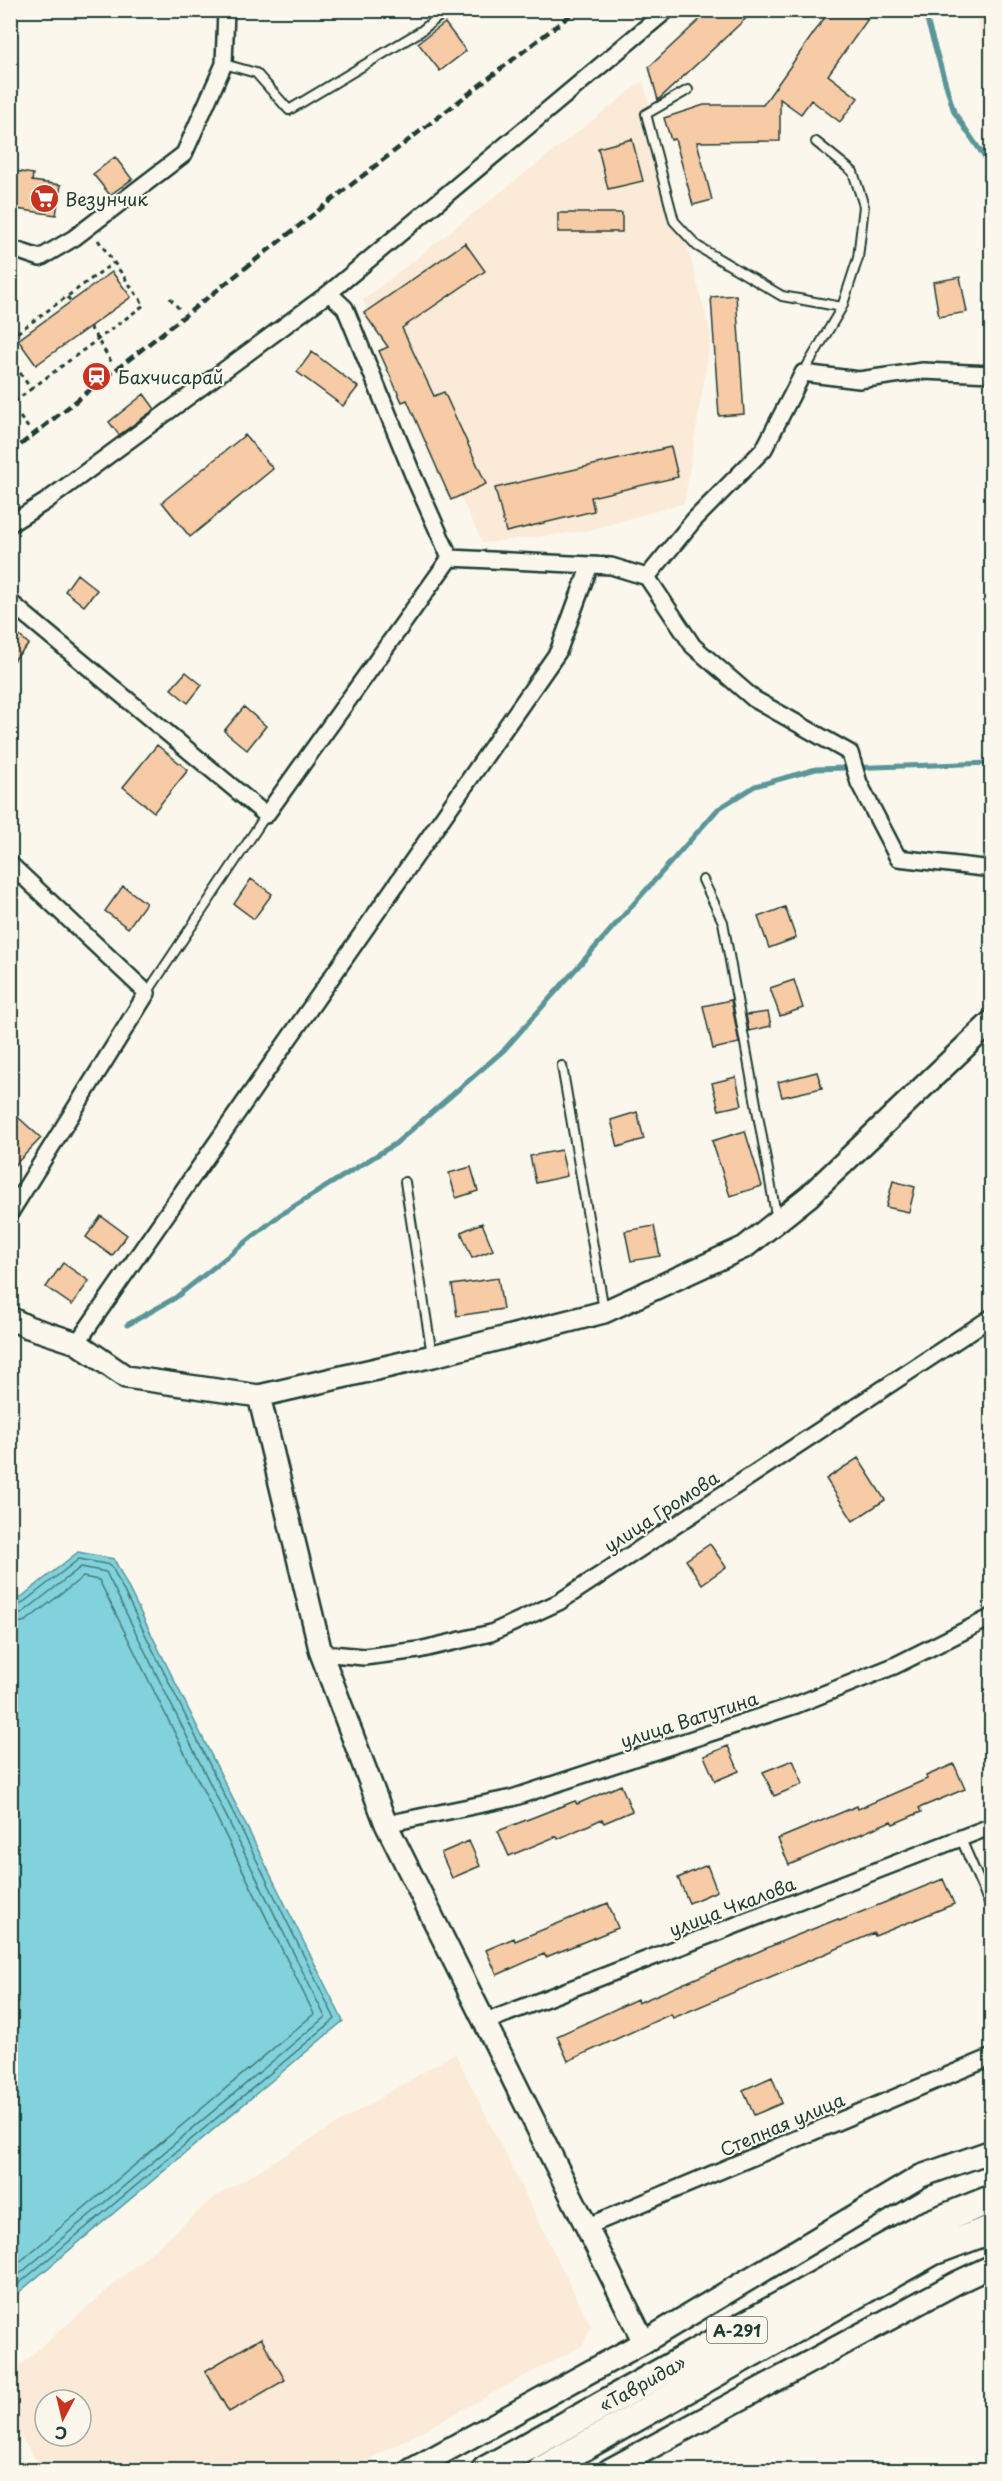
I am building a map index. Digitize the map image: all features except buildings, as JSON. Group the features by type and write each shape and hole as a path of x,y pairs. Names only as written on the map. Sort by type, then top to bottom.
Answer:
{"highway":[{"name":"«Таврида»","path":"486,2470 922,2227 992,2199"},
{"name":"«Таврида»","path":"542,2470 933,2252 992,2229"}],"main road":[{"path":"10,1318 28,1328 77,1343 126,1377 259,1396 433,1356 604,1312 745,1247 809,1196 992,1021"},
{"path":"259,1396 321,1653 386,1824 644,2342"},
{"path":"411,2470 644,2342 921,2176 992,2151"},
{"path":"609,2470 958,2282 992,2266"}],"street":[{"path":"10,248 40,258 88,226 184,154 224,64 226,10"},
{"path":"10,524 45,502 330,293 667,10"},
{"path":"330,293 345,308 413,475 450,558"},
{"path":"647,577 694,520 764,449 803,373 859,380 922,371 992,374"},
{"path":"450,558 611,567 647,577 693,646 754,699 850,753 860,783 898,858 992,869"},
{"path":"10,603 267,815 450,558"},
{"path":"77,1343 558,652 590,566"},
{"path":"10,864 147,993 10,1213"},
{"name":"улица Громова","path":"321,1653 364,1657 419,1650 491,1633 559,1602 992,1317"},
{"name":"улица Ватутина","path":"386,1824 512,1798 796,1705 894,1666 992,1617"},
{"name":"улица Чкалова","path":"486,2022 992,1826"},
{"name":"Степная улица","path":"588,2226 992,2057"}],"lane":[{"path":"224,64 256,73 289,110 421,31 447,10"},
{"path":"688,90 646,114 674,221 697,246 782,296 842,308"},
{"path":"803,373 842,308 858,258 864,207 853,172 816,142"},
{"path":"147,993 267,815"},
{"path":"703,880 723,922 777,1221"},
{"path":"562,1066 604,1312"},
{"path":"405,1182 433,1356"},
{"path":"961,1839 992,1910"}],"path":[{"path":"10,405 144,304 88,226"},
{"path":"10,338 113,262"},
{"path":"67,297 71,301"},
{"path":"170,298 180,310"},
{"path":"90,327 112,363"},
{"path":"10,358 31,389"},
{"path":"20,417 30,430"}],"shaded area":[{"path":"976,11 991,11 991,81 990,80"},
{"path":"643,81 711,336 684,503 586,531 483,543 363,300"},
{"path":"455,2053 591,2327 583,2345 349,2470 43,2470 11,2422 10,2374 215,2197"}],"water":[{"path":"78,1552 114,1559 343,2021 11,2299 11,1605"}],"waterway":[{"path":"924,10 954,112 992,168"},
{"path":"127,1325 175,1298 280,1215 395,1144 504,1050 718,809 755,786 816,769 992,763"}],"railway":[{"path":"10,453 577,10"}],"place":[{"name":"Везунчик","path":"44,198"},
{"name":"Бахчисарай","path":"97,376"}]}
